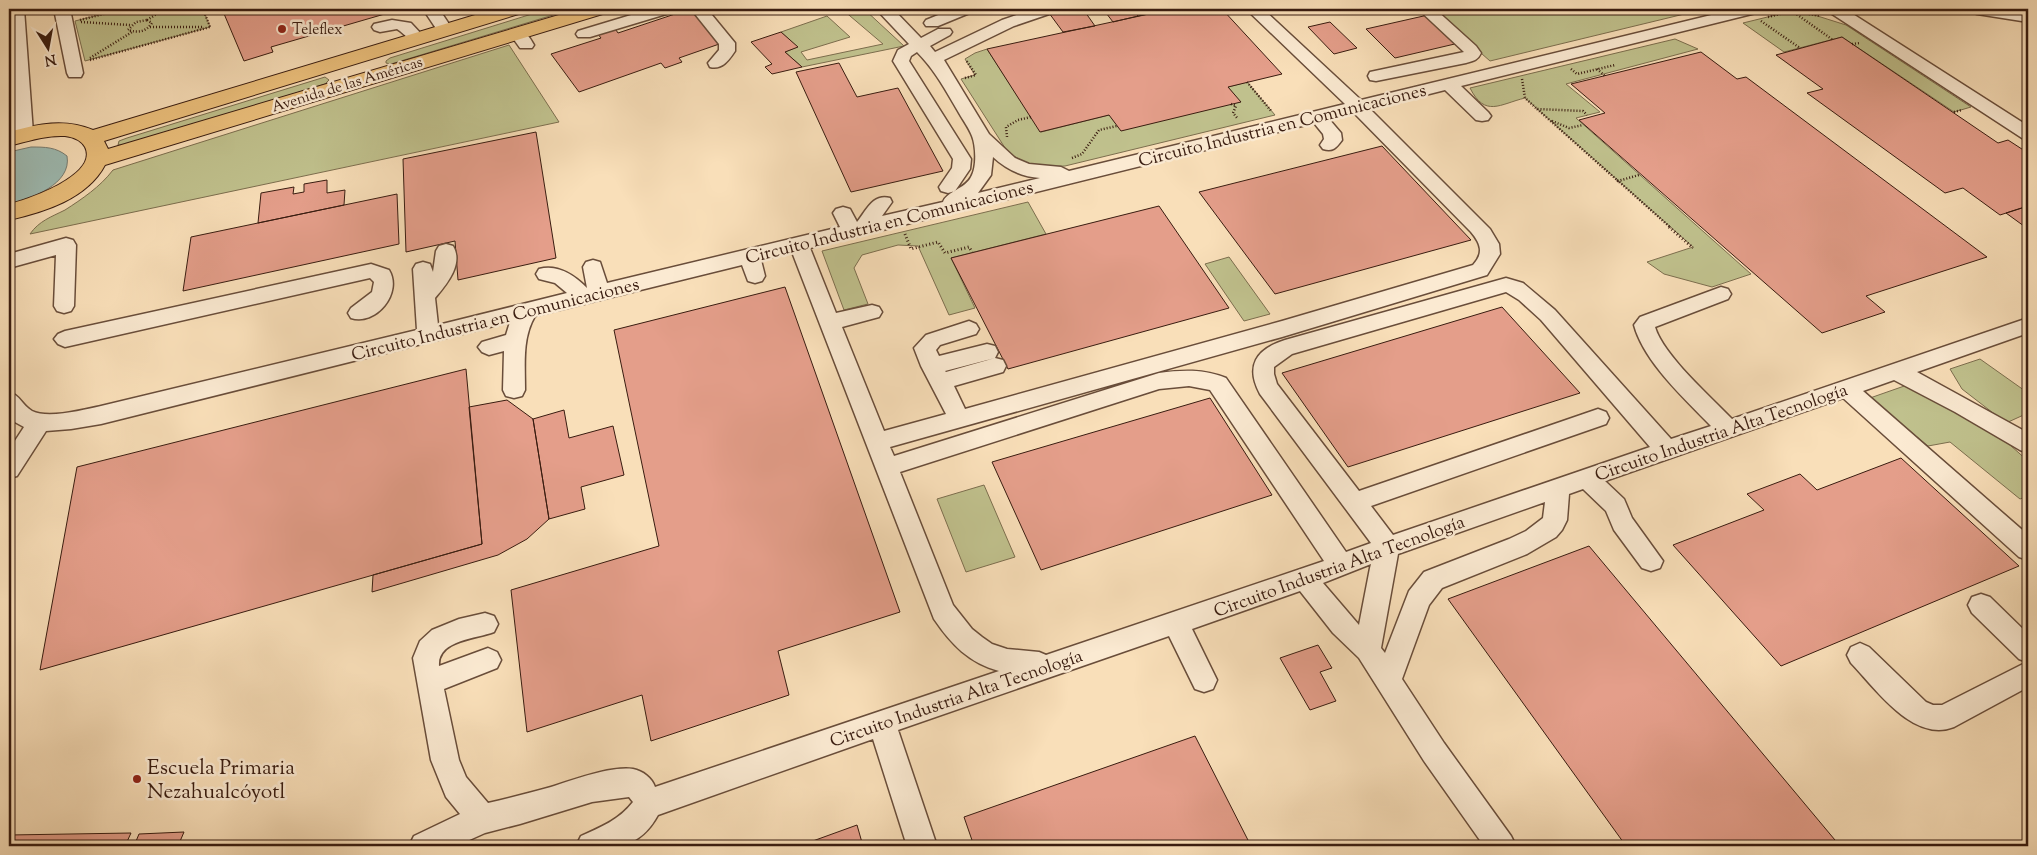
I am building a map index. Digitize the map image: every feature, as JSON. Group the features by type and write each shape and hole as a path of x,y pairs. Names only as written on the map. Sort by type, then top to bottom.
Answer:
{"main road":[{"name":"Avenida de las Américas","path":"94,149 352,58 515,9"},
{"name":"Avenida de las Américas","path":"94,149 522,40 599,9"},
{"path":"352,58 363,79"},
{"path":"9,212 25,209 50,199 71,187 87,174 94,149 78,132 61,130 17,136"}],"street":[{"path":"62,9 75,73"},
{"path":"431,9 445,30"},
{"path":"584,34 667,9"},
{"path":"698,9 727,43 727,51 716,63"},
{"path":"884,9 939,65 982,137 993,145 1009,162 1023,169 1053,174 1089,173"},
{"path":"900,25 933,24 966,9"},
{"path":"933,59 1008,23 1049,9"},
{"path":"878,442 1273,332 1480,270 1490,259 1491,250 1483,233 1358,107 1254,9"},
{"path":"1376,76 1466,58 1472,55 1473,53 1470,49 1426,9"},
{"path":"1835,9 2028,134"},
{"path":"1977,9 2028,17"},
{"path":"17,136 20,10"},
{"name":"Circuito Industria en Comunicaciones","path":"24,412 63,422 101,415 857,230 908,224 1089,173 1448,84 1756,14"},
{"path":"380,27 394,24 406,26 417,38"},
{"path":"933,24 918,44 904,53 901,62 962,159 961,169 948,187 970,191"},
{"path":"1448,84 1482,116"},
{"path":"1318,117 1332,133 1333,140 1329,145"},
{"path":"908,224 962,196 970,191 980,180 984,170 982,137"},
{"path":"843,212 857,230 883,202"},
{"path":"799,244 943,611 958,632 976,648 992,658 1013,663 1050,665"},
{"path":"9,261 66,245 64,306"},
{"path":"424,297 445,272 447,262 446,251"},
{"path":"750,256 755,276"},
{"path":"546,274 557,275 592,296 593,266"},
{"path":"423,269 428,336"},
{"path":"65,339 355,274 371,271 382,275 385,282 384,293 374,304 358,314"},
{"path":"1368,650 1382,568 1388,547 1268,388 1262,370 1264,363 1272,355 1285,348 1506,285 1526,294 1543,310 1667,450"},
{"path":"1721,294 1647,322 1644,325 1644,330 1651,343 1677,375 1728,429"},
{"path":"514,390 515,340 518,327 528,311"},
{"path":"830,322 872,312"},
{"name":"Circuito Industria Alta Tecnología","path":"648,804 1050,665 1176,624 1305,579 1388,547 2028,325"},
{"path":"960,420 926,354 925,348 928,343 969,330"},
{"path":"488,347 515,340"},
{"path":"936,374 991,359"},
{"path":"1896,370 2028,444"},
{"path":"887,467 1159,381 1188,377 1207,378 1218,384 1341,565"},
{"path":"1846,388 2028,550"},
{"path":"9,469 24,412"},
{"path":"1354,502 1598,418"},
{"path":"1587,478 1616,506 1622,523 1651,561"},
{"path":"1388,680 1418,599 1433,580 1544,534 1554,522 1558,488"},
{"path":"1305,579 1342,625 1368,650 1434,752 1501,846"},
{"path":"1981,605 2028,651"},
{"path":"482,819 456,787 449,769 429,682 426,659 432,645 438,639 485,624"},
{"path":"1176,624 1204,680"},
{"path":"1860,655 1916,711 1932,718 1944,718 2028,674"},
{"path":"429,682 488,660"},
{"path":"882,723 922,846"},
{"path":"424,846 482,819 520,810 592,788 633,783 642,788 648,804 643,814 634,824 618,836 591,846"}],"path":[{"path":"123,9 76,21 131,25 147,20 165,9"},
{"path":"203,9 210,27"},
{"path":"1792,11 1833,40"},
{"path":"1756,14 1800,48"},
{"path":"147,20 152,23 150,27"},
{"path":"131,25 128,30 132,32"},
{"path":"150,27 210,27 85,61 132,32 140,32 150,27"},
{"path":"961,79 976,75 965,59 970,56"},
{"path":"1577,74 1615,65"},
{"path":"1596,69 1605,76"},
{"path":"1522,76 1525,98 1693,248"},
{"path":"1246,82 1275,114 1266,117"},
{"path":"1537,109 1583,111 1587,115"},
{"path":"1009,141 1006,135 1006,127 1018,120 1031,117"},
{"path":"1549,119 1569,128 1583,125"},
{"path":"1064,161 1082,154 1099,130 1117,126"},
{"path":"1615,178 1618,181 1639,175"},
{"path":"908,224 911,248 938,242 945,253 970,247 972,252"}],"green space":[{"path":"123,9 203,9 210,27 85,61 75,21"},
{"path":"548,9 573,9 391,64 386,63 390,58"},
{"path":"864,9 904,46 802,67 785,52 797,47 781,32 827,16 850,37 801,52 807,60 883,44 843,10"},
{"path":"1431,9 1705,9 1490,61"},
{"path":"1792,11 1808,13 1846,25 1971,107 1954,112 1842,37 1784,52 1743,23"},
{"path":"1675,39 1698,49 1566,84 1600,112 1576,118 1751,274 1712,287 1664,274 1647,262 1693,247 1525,98 1501,105 1487,106 1481,103 1470,88"},
{"path":"509,45 559,122 30,234 41,223 65,210 90,192 113,170"},
{"path":"987,49 1041,132 1109,115 1240,102 1228,87 1247,82 1275,115 1065,166 1034,165 1021,160 1007,151 961,79 975,75 965,59"},
{"path":"325,77 329,80 325,84 129,145 118,145 119,141 127,138"},
{"path":"1028,202 1046,234 951,258 975,308 949,315 918,246 898,245 862,255 854,268 868,304 844,310 822,251"},
{"path":"1229,257 1270,314 1244,321 1205,264"},
{"path":"1980,359 2028,393 2028,413 2006,423 1962,389 1950,369"},
{"path":"1910,384 1993,430 2028,461 2028,496 2020,499 1950,442 1928,446 1870,398"},
{"path":"984,485 1015,557 966,572 937,499"}],"water":[{"path":"31,147 46,147 59,151 67,156 67,166 63,175 48,189 9,204 9,152"}],"building":[{"name":"Teleflex","path":"222,9 394,9 395,11 271,47 273,52 244,61"},
{"path":"694,9 725,42 679,58 682,62 665,68 661,63 579,92 551,54 601,38 597,33 614,27 618,33"},
{"path":"1069,9 1083,9 1095,26 1063,32 1049,13"},
{"path":"1103,9 1131,9 1138,16 1113,22"},
{"path":"1131,9 1167,9 1168,10 1138,16"},
{"path":"1172,9 1222,9 1282,74 1228,87 1241,102 1121,131 1109,115 1040,132 987,49"},
{"path":"1428,15 1459,43 1395,58 1366,29"},
{"path":"1330,22 1357,48 1334,54 1308,27"},
{"path":"781,32 798,47 785,52 802,67 772,74 765,67 772,64 751,42"},
{"path":"1842,37 1998,143 2008,140 2028,153 2028,206 2000,215 1963,188 1945,193 1807,93 1823,89 1776,55"},
{"path":"1701,52 1737,79 1746,77 1987,257 1866,296 1885,312 1822,333 1579,120 1605,113 1571,84"},
{"path":"839,63 857,97 898,88 943,171 851,192 796,72"},
{"path":"536,132 556,258 458,280 455,241 406,252 403,159"},
{"path":"1382,146 1471,240 1275,294 1199,192"},
{"path":"327,180 327,193 345,190 344,205 258,223 261,193 294,187 293,194 304,192 304,184"},
{"path":"397,194 399,244 183,291 191,237"},
{"path":"1159,206 1229,308 1008,369 951,258"},
{"path":"2028,206 2028,229 2006,213"},
{"path":"785,287 900,612 778,651 789,695 651,741 642,695 527,732 511,590 659,546 614,330"},
{"path":"1502,307 1580,393 1348,467 1282,373"},
{"path":"466,369 482,544 40,670 77,467"},
{"path":"1210,398 1272,495 1041,570 992,462"},
{"path":"507,400 533,419 549,519 527,539 498,555 372,592 373,575 482,544 469,407"},
{"path":"564,410 569,438 613,426 624,475 581,487 585,509 549,519 533,419"},
{"path":"1901,458 2019,566 1781,666 1673,545 1764,510 1747,494 1800,474 1817,490"},
{"path":"1589,546 1840,846 1626,846 1448,599"},
{"path":"1318,645 1332,668 1320,672 1336,701 1310,710 1280,658"},
{"path":"1195,736 1251,846 974,846 964,817"},
{"path":"857,825 863,846 799,846"},
{"path":"184,832 178,846 134,846 139,834"},
{"path":"131,833 125,846 9,846 9,835"}],"place":[{"name":"Teleflex","path":"282,29"},
{"name":"Escuela Primaria Nezahualcóyotl","path":"137,779"}]}
